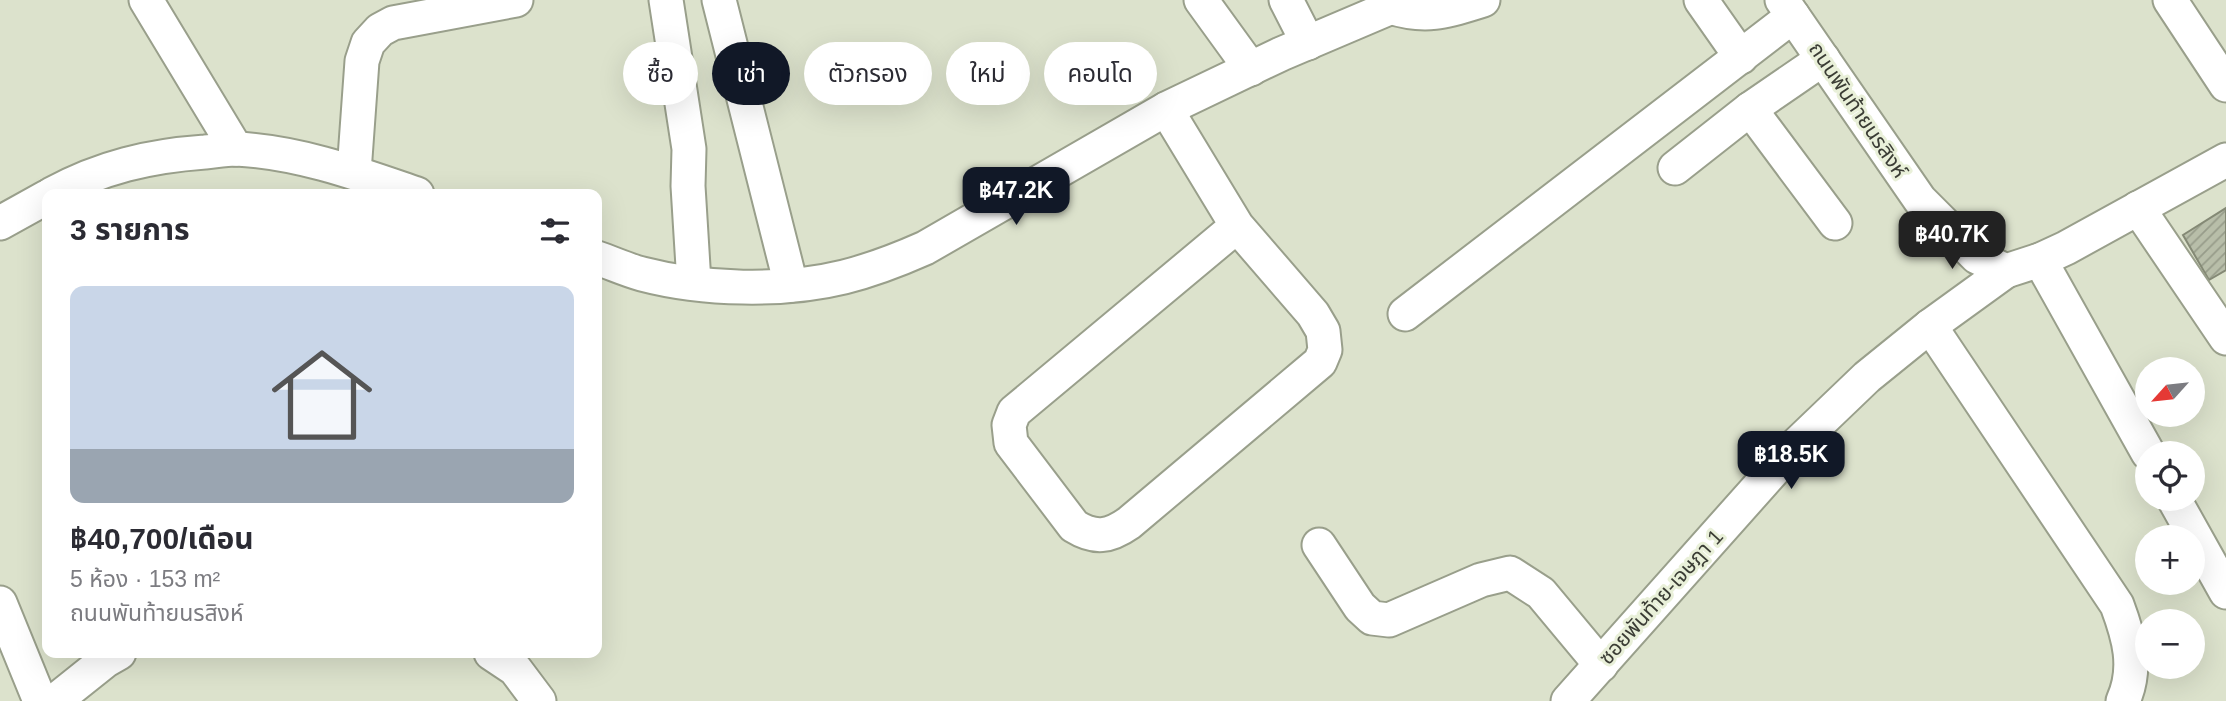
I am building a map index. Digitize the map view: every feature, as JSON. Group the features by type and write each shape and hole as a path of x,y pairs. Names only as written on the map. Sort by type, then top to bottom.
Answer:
{"street":[{"path":"146,0 236,149"},
{"path":"354,172 362,61 368,43 374,36 393,23 516,0"},
{"path":"666,0 689,149 688,186 694,283"},
{"path":"719,0 791,285"},
{"path":"1201,0 1251,69"},
{"path":"1286,0 1308,43"},
{"path":"602,260 642,274 723,287 791,285 842,278 888,264 925,248 1166,110 1308,43 1399,4 1411,14 1433,13 1483,0"},
{"path":"1701,0 1741,57"},
{"path":"2171,0 2226,85"},
{"path":"1405,314 1741,57 1788,8"},
{"name":"ถนนพันท้ายนรสิงห์","path":"1788,8 1920,201 1977,257 2006,271"},
{"path":"1675,168 1750,109 1823,59"},
{"path":"1750,109 1835,223"},
{"path":"1166,110 1237,226 1313,314 1323,331 1325,350 1320,362 1129,523 1100,537 1087,534 1074,526 1012,443 1009,425 1014,412 1237,226"},
{"path":"61,189 121,164 164,155 236,149 303,159 354,172 403,189"},
{"path":"2006,271 2040,260 2226,160"},
{"path":"0,223 42,200"},
{"path":"2138,208 2226,338"},
{"path":"2040,260 2141,441"},
{"name":"ซอยพันท้าย-เจษฎา 1","path":"1568,701 1796,445 1867,377 2006,271"},
{"path":"1930,327 2117,605 2127,632 2133,665 2123,701"},
{"path":"2181,511 2226,592"},
{"path":"1319,545 1360,607 1372,618 1389,620 1481,580 1510,573 1541,593 1601,665"},
{"path":"0,603 9,653 40,701"},
{"path":"55,701 110,658"},
{"path":"498,658 515,669 539,701"}],"building":[{"path":"2226,208 2226,270 2209,280 2183,235"}]}
